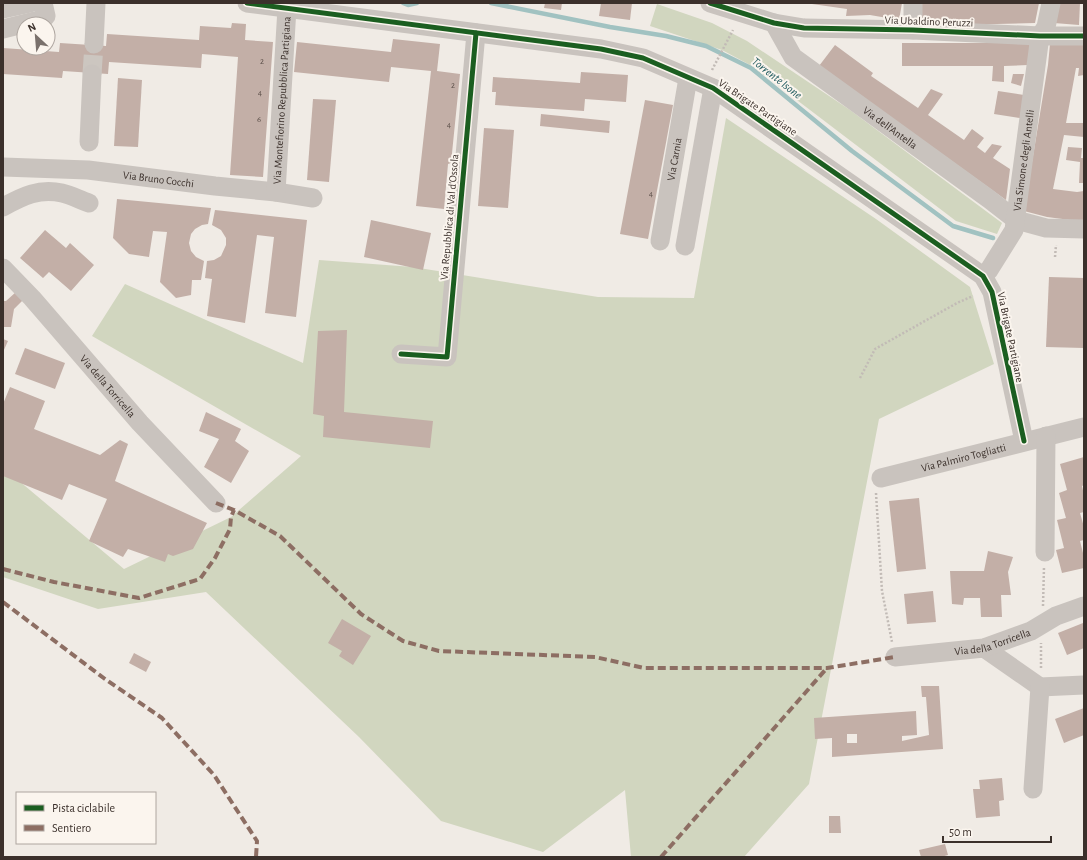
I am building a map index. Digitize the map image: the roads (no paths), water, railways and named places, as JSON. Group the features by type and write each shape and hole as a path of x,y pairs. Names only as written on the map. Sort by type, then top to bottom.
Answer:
{"street":[{"path":"3,9 30,3"},
{"path":"3,29 44,18 46,13 43,3"},
{"path":"94,44 96,3"},
{"name":"Via Brigate Partigiane","path":"247,3 601,48 643,58 688,78 712,79 983,276 992,292 1024,441"},
{"path":"710,3 774,23"},
{"path":"913,3 913,30"},
{"name":"Via Simone degli Antelli","path":"983,276 989,270 1014,230 1040,36 1046,27 1051,3"},
{"name":"Via Montefiorino Repubblica Partigiana","path":"276,192 287,8"},
{"name":"Via Ubaldino Peruzzi","path":"774,23 804,28 913,30 1040,36 1084,36"},
{"name":"Via dell'Antella","path":"774,23 793,57 1016,220 1046,228 1084,229"},
{"name":"Via Repubblica di Val d'Ossola","path":"401,354 447,357 476,33"},
{"path":"89,142 92,74"},
{"name":"Via Carnia","path":"660,241 688,78"},
{"path":"685,246 712,79"},
{"name":"Via Bruno Cocchi","path":"3,167 88,170 276,192 313,198"},
{"path":"3,207 25,195 44,192 62,193 89,203"},
{"name":"Via della Torricella","path":"3,268 32,298 140,424 216,502"},
{"name":"Via Palmiro Togliatti","path":"881,478 1084,427"},
{"path":"1045,552 1046,436"},
{"name":"Via della Torricella","path":"895,657 984,648 1031,631 1056,616 1084,606"},
{"path":"984,648 1040,687 1084,685"},
{"path":"1033,789 1040,687"}],"waterway":[{"name":"Torrente Isone","path":"403,3 408,5 417,3"},
{"name":"Torrente Isone","path":"491,3 610,27 666,36 706,46 751,68 852,151 953,226 993,238"}],"tunnel":[{"path":"92,74 94,44"}]}
